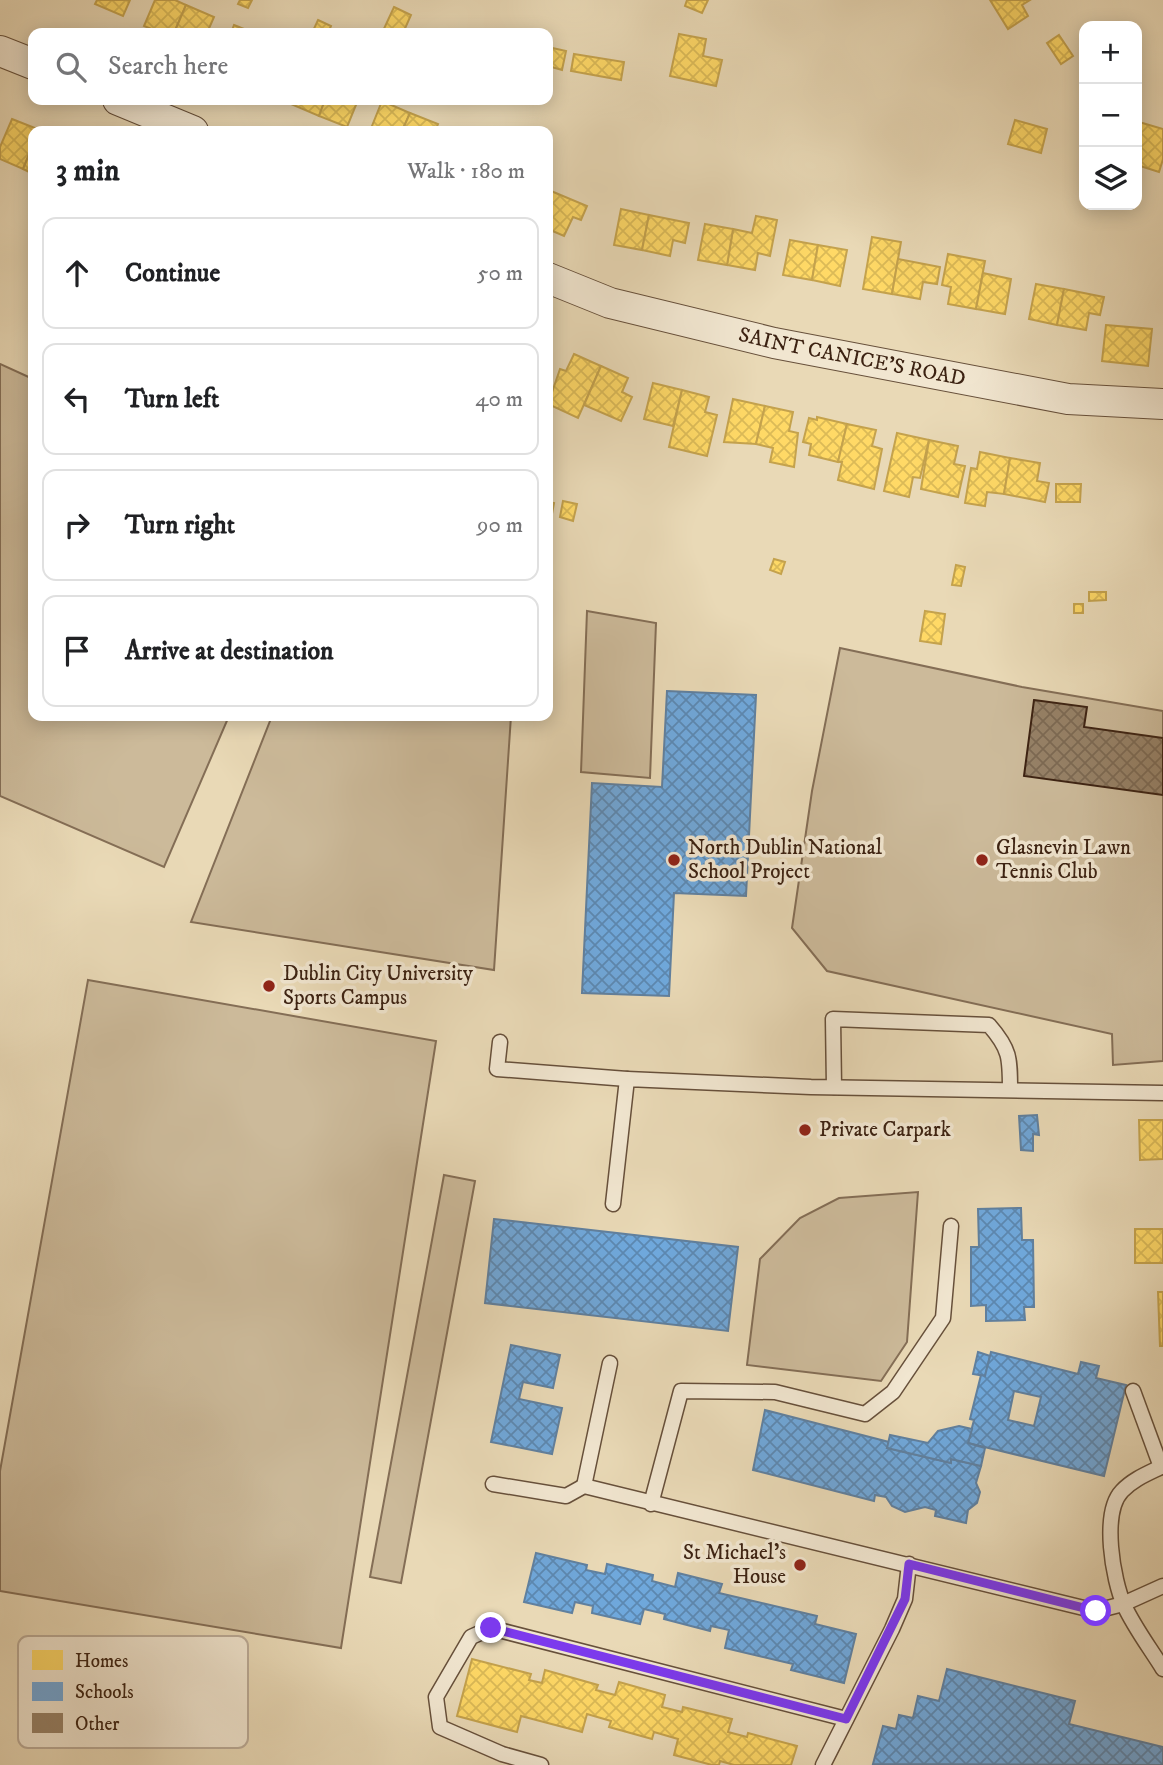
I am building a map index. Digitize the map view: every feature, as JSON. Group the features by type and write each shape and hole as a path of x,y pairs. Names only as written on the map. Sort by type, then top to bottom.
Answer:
{"street":[{"path":"0,51 28,62"},
{"path":"130,105 181,126"},
{"name":"SAINT CANICE'S ROAD","path":"553,280 610,303 774,343 1068,399 1163,404"}],"lane":[{"path":"834,1087 833,1019 989,1026 1006,1044 1010,1063 1010,1089"},
{"path":"500,1042 498,1069 627,1079 834,1087 1163,1093"},
{"path":"613,1205 627,1079"},
{"path":"651,1504 681,1391 775,1392 865,1414 893,1392 943,1318 951,1226"},
{"path":"584,1486 610,1363"},
{"path":"1133,1391 1162,1466 1143,1475 1121,1492 1111,1516 1111,1548 1123,1604 1163,1669"},
{"path":"493,1484 566,1496 584,1486 1096,1611 1123,1604 1163,1586"},
{"path":"823,1765 905,1599 909,1564"},
{"path":"541,1765 502,1754 440,1727 436,1696 471,1637 491,1628 547,1640 846,1719"}],"shaded area":[{"path":"0,364 28,377 28,721 227,721 164,867 0,796"},
{"path":"587,611 656,623 650,778 581,772"},
{"name":"Glasnevin Lawn Tennis Club","path":"840,648 1022,687 1163,711 1163,1061 1113,1065 1112,1034 827,971 792,928 812,791"},
{"path":"270,721 511,721 494,970 191,922"},
{"path":"88,980 436,1041 341,1648 0,1591 0,1471"},
{"path":"444,1175 475,1181 401,1583 370,1577"},
{"path":"918,1192 907,1342 881,1381 747,1365 760,1259 800,1218 839,1198"}],"building: Homes":[{"path":"97,0 130,0 123,16 95,4"},
{"path":"155,0 175,0 186,5 176,28 144,26"},
{"path":"240,0 252,0 248,8 238,4"},
{"path":"687,0 708,0 702,13 685,6"},
{"path":"990,0 1030,0 1022,5 1028,16 1008,29"},
{"path":"186,5 214,17 209,28 176,28"},
{"path":"394,7 411,15 405,28 384,28"},
{"path":"318,20 331,26 330,28 314,28"},
{"path":"679,34 706,39 703,56 722,60 716,86 670,76"},
{"path":"1059,35 1073,56 1061,64 1047,43"},
{"path":"553,48 566,51 562,70 553,67"},
{"path":"574,54 624,62 621,80 571,71"},
{"path":"293,105 323,105 319,116"},
{"path":"323,105 356,105 347,126 319,116"},
{"path":"380,105 391,105 410,113 404,126 372,126"},
{"path":"410,113 438,124 437,126 404,126"},
{"path":"12,119 30,126 28,157 23,169 0,159 0,147"},
{"path":"1015,120 1047,129 1041,153 1008,144"},
{"path":"1142,123 1163,129 1163,159 1159,172 1142,167"},
{"path":"28,157 28,172 23,169"},
{"path":"553,192 587,206 581,220 573,217 564,236 553,231"},
{"path":"621,209 649,215 642,250 614,245"},
{"path":"649,215 689,223 685,243 673,240 670,256 642,250"},
{"path":"756,216 777,220 770,256 758,253 755,270 727,265 733,229 752,233"},
{"path":"705,224 733,229 727,265 698,260"},
{"path":"872,237 901,242 892,294 863,289"},
{"path":"790,240 818,245 812,280 783,275"},
{"path":"818,245 847,250 840,286 812,280"},
{"path":"948,254 985,261 976,309 948,304 951,287 942,285"},
{"path":"898,259 940,267 937,284 923,282 920,299 892,294"},
{"path":"983,273 1011,279 1005,314 976,309"},
{"path":"1036,284 1064,289 1057,325 1029,319"},
{"path":"1064,289 1104,297 1100,315 1089,313 1086,330 1057,325"},
{"path":"1106,325 1152,329 1148,366 1102,361"},
{"path":"574,354 601,366 578,418 553,406 553,389 560,369 566,371"},
{"path":"601,366 628,378 622,392 632,397 621,421 584,405"},
{"path":"653,383 682,390 673,426 644,419"},
{"path":"682,390 709,397 705,412 717,415 707,456 669,447"},
{"path":"733,399 765,406 756,444 724,442"},
{"path":"765,406 793,412 789,431 798,433 794,467 770,462 773,448 756,444"},
{"path":"817,417 847,424 838,462 809,455 811,444 803,442 809,418 817,420"},
{"path":"847,424 876,430 872,446 882,449 874,489 838,480 842,462 838,462"},
{"path":"897,433 929,440 920,478 913,477 909,497 884,491"},
{"path":"929,440 958,446 954,464 965,466 958,497 921,489"},
{"path":"980,452 1010,458 1004,494 987,492 985,506 965,503 971,468 977,469"},
{"path":"1010,458 1040,463 1037,481 1049,483 1045,502 1004,494"},
{"path":"1056,484 1081,484 1080,502 1056,502"},
{"path":"563,501 577,504 573,521 560,517"},
{"path":"774,559 785,562 781,574 770,570"},
{"path":"956,565 965,567 961,586 952,585"},
{"path":"1089,592 1106,592 1106,600 1089,601"},
{"path":"1074,604 1083,604 1083,613 1074,613"},
{"path":"925,611 945,614 941,644 920,641"},
{"path":"1139,1120 1163,1120 1163,1159 1140,1160"},
{"path":"1135,1229 1163,1229 1163,1263 1135,1263"},
{"path":"1158,1292 1163,1292 1163,1346 1160,1346"},
{"path":"472,1659 531,1674 529,1680 542,1683 545,1670 598,1685 596,1690 615,1695 619,1682 665,1695 662,1707 682,1712 683,1707 732,1719 728,1732 747,1737 748,1733 797,1746 791,1765 734,1765 720,1761 719,1765 712,1765 674,1755 678,1739 654,1732 652,1739 609,1727 611,1721 587,1714 582,1732 521,1716 517,1732 457,1716"}],"building: Schools":[{"name":"North Dublin National School Project","path":"667,691 756,695 746,896 674,893 669,996 582,993 592,783 662,787"},
{"path":"1037,1115 1039,1135 1033,1134 1033,1151 1021,1150 1019,1116"},
{"path":"1021,1208 1022,1240 1033,1240 1034,1307 1024,1307 1025,1320 986,1321 986,1305 971,1306 971,1247 979,1247 978,1209"},
{"path":"494,1219 738,1247 728,1331 485,1303"},
{"path":"511,1345 560,1355 553,1388 523,1382 519,1399 562,1408 552,1454 491,1442"},
{"path":"978,1352 990,1356 985,1376 973,1374"},
{"path":"991,1352 1078,1374 1081,1362 1099,1366 1096,1378 1126,1385 1104,1476 968,1443 974,1420 970,1419 981,1375 985,1376","holes":["1014,1391 1041,1397 1034,1426 1008,1420"]},
{"path":"765,1410 889,1442 887,1448 951,1463 951,1459 981,1466 976,1483 980,1492 977,1503 968,1510 966,1523 935,1516 936,1510 925,1507 905,1512 892,1506 886,1497 875,1495 874,1501 753,1470"},
{"path":"959,1426 972,1429 968,1443 985,1448 981,1466 951,1459 951,1463 887,1448 890,1435 928,1443 938,1431"},
{"path":"536,1553 587,1565 586,1570 605,1574 607,1564 653,1575 652,1581 675,1587 678,1573 722,1584 719,1593 817,1616 815,1624 856,1634 844,1683 791,1670 793,1664 725,1648 729,1630 711,1626 710,1631 664,1619 665,1614 644,1609 640,1624 592,1613 593,1606 575,1602 572,1613 524,1602"},
{"path":"947,1669 1075,1701 1069,1724 1163,1747 1163,1765 873,1764 883,1726 896,1729 899,1715 913,1718 918,1696 939,1701"}],"building: Other":[{"path":"1034,700 1087,707 1084,727 1163,738 1163,795 1024,776"}],"place":[{"name":"North Dublin National School Project","path":"674,860"},
{"name":"Glasnevin Lawn Tennis Club","path":"982,860"},
{"name":"Dublin City University Sports Campus","path":"269,986"},
{"name":"Private Carpark","path":"805,1130"},
{"name":"St Michael's House","path":"800,1565"}],"route":[{"path":"491,1628 547,1640 846,1719 905,1599 909,1564 1096,1611"}]}
